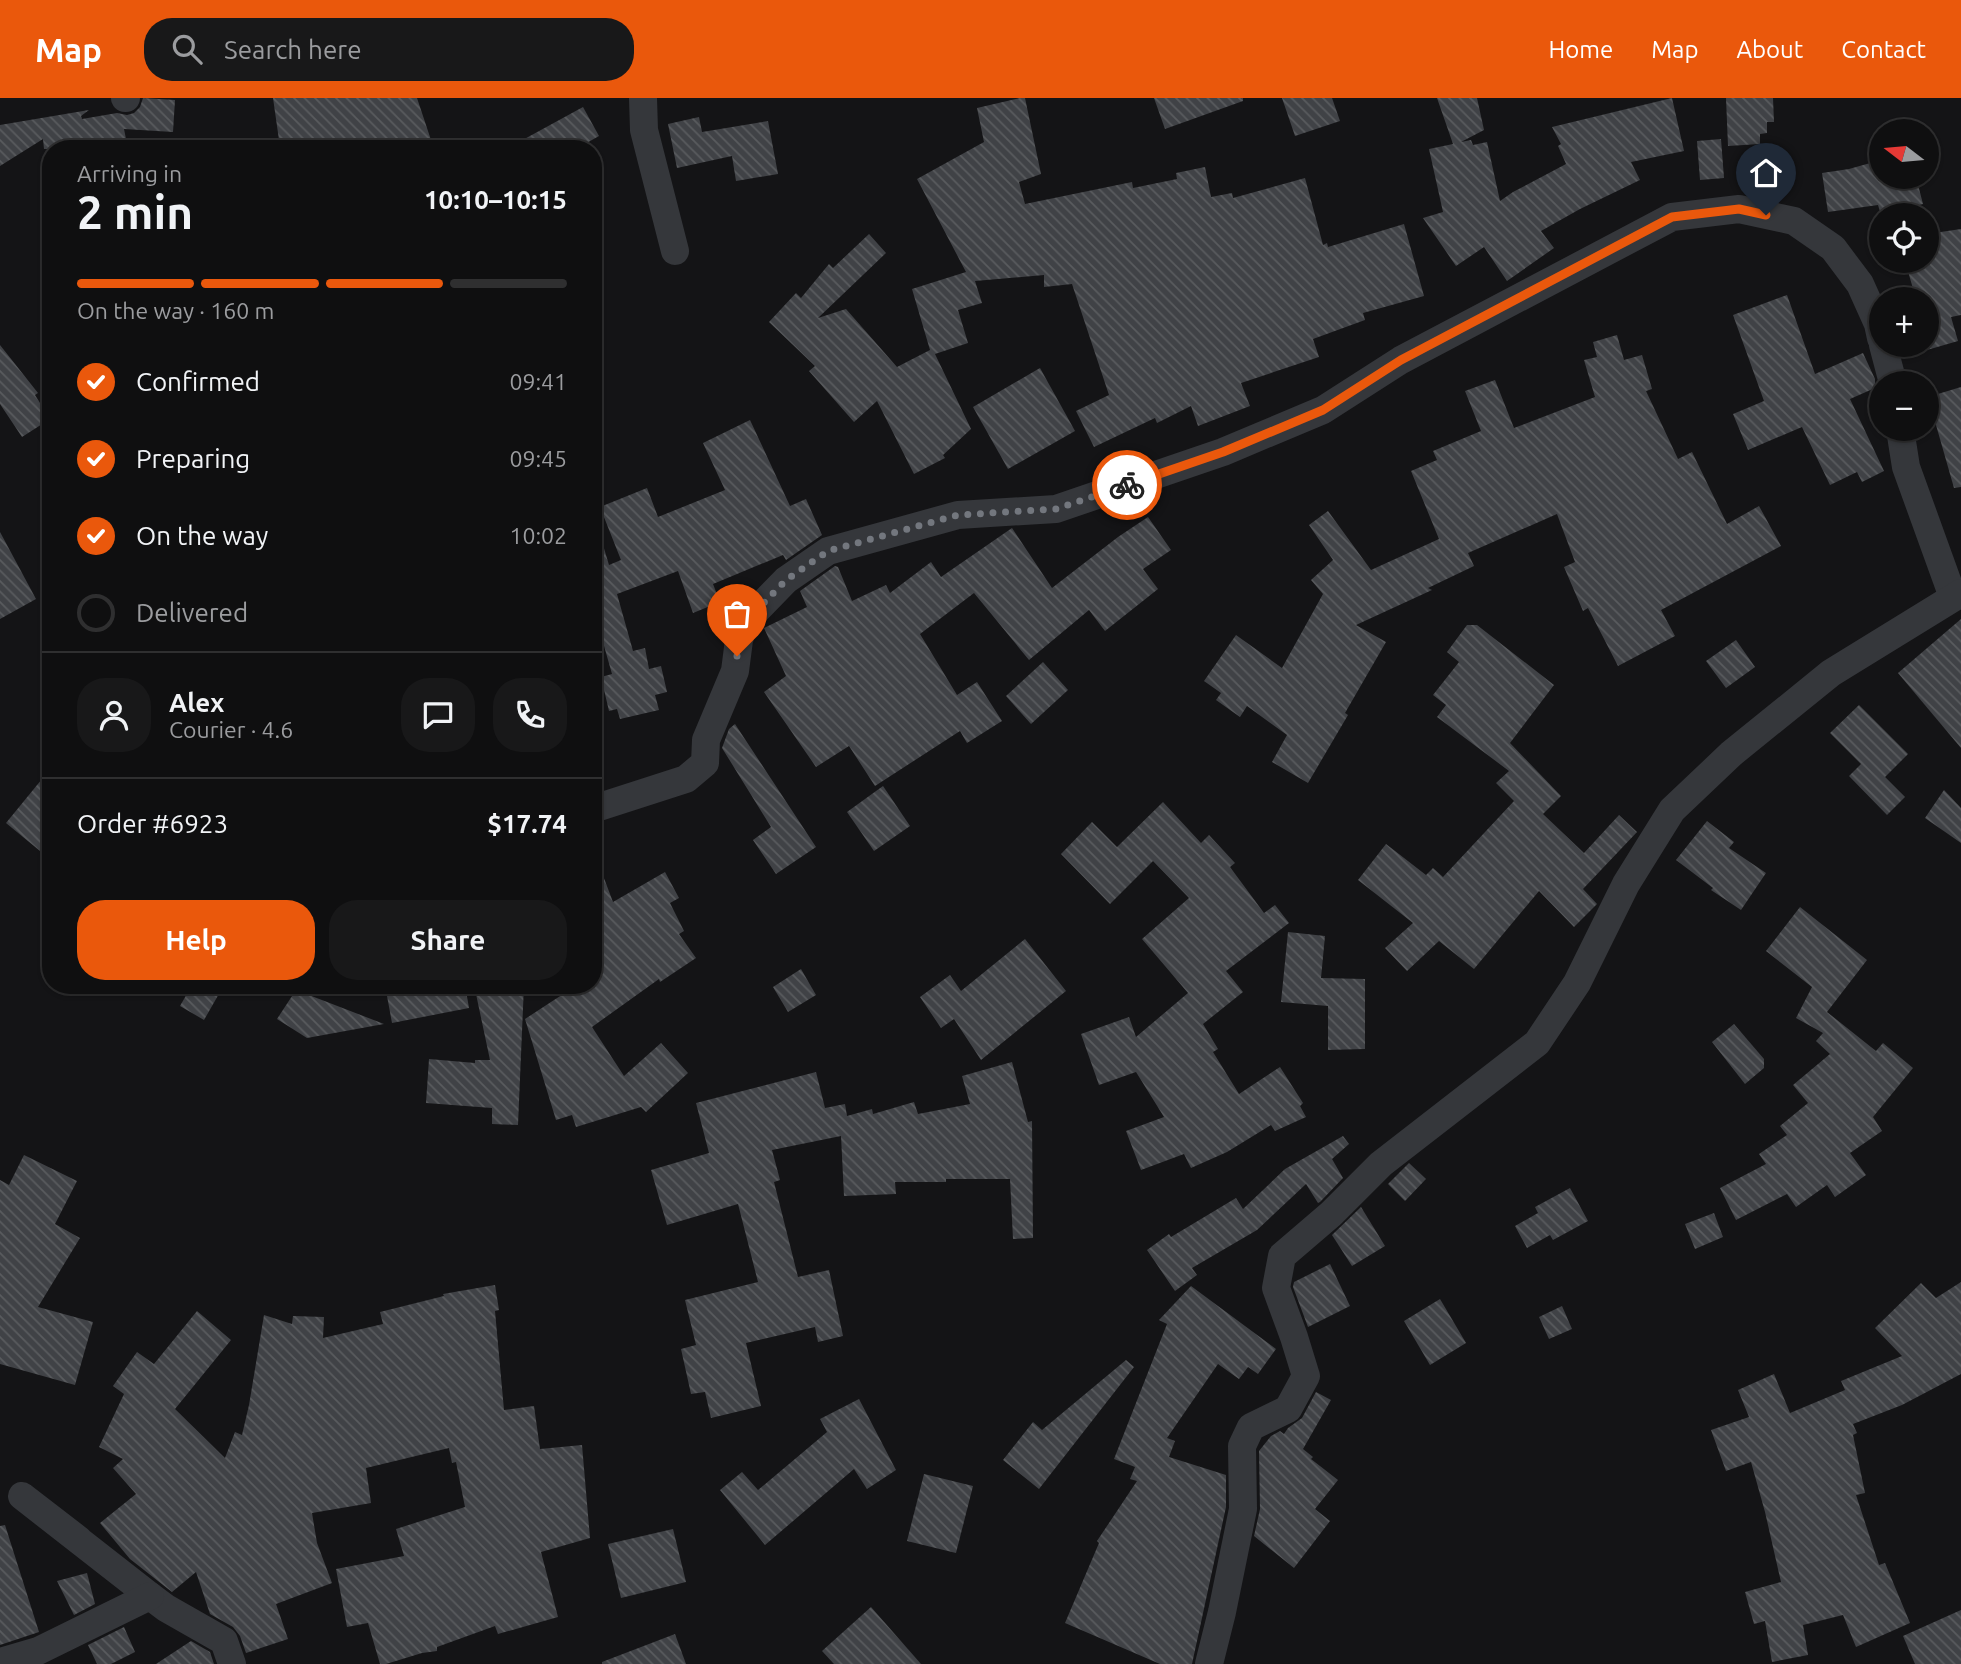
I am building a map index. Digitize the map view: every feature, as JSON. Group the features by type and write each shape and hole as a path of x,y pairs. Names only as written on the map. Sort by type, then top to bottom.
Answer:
{"street":[{"path":"641,99 644,130 675,251"},
{"path":"602,806 686,779 705,763 706,740 735,671 738,640 745,622 786,580 828,551 958,515 1056,509 1223,452 1323,410 1401,360 1672,217 1739,209 1794,221 1833,248 1860,284 1869,304"},
{"path":"1209,1664 1243,1509 1242,1447 1251,1427 1288,1409 1306,1376 1276,1288 1282,1255 1331,1213 1381,1164 1537,1043 1577,983 1626,884 1672,810 1731,754 1831,673 1957,595 1906,467 1902,441"},
{"path":"79,1540 22,1496 149,1596 224,1641 232,1664"},
{"path":"0,1662 37,1651 149,1596"}],"building":[{"path":"143,98 175,100 173,132 124,129 126,140 43,139 0,166 0,125 89,110 81,116 82,119 117,113 127,115 140,107"},
{"path":"273,98 417,98 431,140 279,140"},
{"path":"1025,98 1041,174 1019,182 1025,204 1132,182 1133,188 1177,179 1176,173 1205,167 1211,197 1232,193 1233,198 1305,178 1323,245 1327,243 1328,247 1404,224 1424,296 1363,313 1365,320 1313,339 1319,357 1241,383 1250,406 1198,426 1191,406 1157,423 1155,418 1094,447 1076,411 1109,395 1072,284 1044,287 1044,275 975,281 982,303 958,310 968,343 935,354 971,429 943,455 945,458 914,474 877,401 854,422 809,371 815,366 769,322 796,293 801,298 829,264 833,268 869,234 886,253 818,318 846,309 897,367 930,350 912,289 966,272 917,179 984,142 977,108"},
{"path":"1154,98 1243,98 1243,101 1165,129"},
{"path":"1282,98 1332,98 1340,121 1295,136"},
{"path":"1437,98 1477,98 1484,130 1461,142 1471,140 1473,145 1487,142 1500,201 1566,164 1558,146 1561,144 1552,127 1672,98 1684,151 1631,162 1640,180 1541,231 1554,248 1507,281 1484,247 1456,266 1423,218 1443,212 1429,149 1453,144"},
{"path":"1726,98 1773,98 1774,122 1767,122 1767,133 1760,134 1760,144 1728,146"},
{"path":"583,107 599,136 592,140 522,140"},
{"path":"699,117 702,132 768,121 778,174 736,181 732,156 677,168 668,124"},
{"path":"1721,139 1724,178 1700,180 1697,141"},
{"path":"1869,163 1869,189 1919,189 1923,203 1869,203 1869,206 1828,212 1822,173"},
{"path":"1961,229 1961,315 1951,317 1958,341 1939,347 1939,287 1913,287 1908,273 1939,273 1939,232"},
{"path":"1787,295 1815,374 1863,353 1871,371 1869,371 1869,391 1850,399 1884,471 1862,482 1857,472 1830,485 1802,427 1748,450 1733,414 1764,401 1733,315"},
{"path":"1617,335 1624,360 1642,355 1652,389 1646,391 1678,459 1692,452 1727,524 1759,506 1781,546 1661,610 1675,636 1618,666 1588,608 1583,611 1564,567 1575,562 1557,514 1468,553 1474,566 1428,588 1432,590 1356,625 1386,642 1308,783 1272,762 1287,735 1247,706 1240,717 1216,700 1221,693 1204,681 1236,635 1282,668 1323,594 1311,580 1333,560 1309,525 1328,511 1371,570 1439,539 1411,471 1437,460 1433,451 1481,431 1465,391 1495,380 1514,428 1595,397 1584,360 1597,357 1593,342"},
{"path":"0,345 38,393 35,395 42,406 42,424 22,437 0,404"},
{"path":"1040,368 1075,431 1008,469 973,407"},
{"path":"1961,387 1961,487 1954,488 1939,436 1939,394"},
{"path":"750,420 790,506 806,499 822,535 786,560 783,555 713,584 720,602 693,613 678,571 617,594 633,651 645,648 649,669 661,666 667,692 655,695 659,710 620,719 617,709 609,711 602,681 602,677 612,674 602,639 602,542 609,565 621,560 602,506 647,488 658,517 725,490 703,443"},
{"path":"1148,517 1171,550 1143,569 1158,589 1105,631 1089,610 1029,660 974,593 920,634 957,695 977,682 1002,721 967,743 960,731 875,786 849,746 816,767 764,692 786,676 764,628 807,607 800,591 835,566 838,567 852,601 886,585 890,593 931,562 941,577 1012,528 1052,588"},
{"path":"0,532 36,599 0,619"},
{"path":"1961,619 1961,748 1898,673"},
{"path":"1467,625 1477,625 1554,685 1510,743 1561,796 1543,814 1584,853 1619,815 1637,832 1583,889 1597,904 1574,927 1539,891 1474,969 1439,941 1407,971 1385,948 1413,923 1358,880 1386,844 1426,875 1433,868 1443,877 1514,801 1496,783 1509,771 1437,717 1446,705 1433,695 1459,662 1447,652"},
{"path":"1736,640 1755,667 1726,688 1706,661"},
{"path":"1043,662 1068,690 1031,724 1006,696"},
{"path":"1859,705 1908,754 1885,777 1905,797 1887,815 1849,776 1861,764 1830,733"},
{"path":"735,724 816,847 776,874 753,840 771,827 722,748 729,729"},
{"path":"42,779 42,853 6,823"},
{"path":"883,786 910,826 874,851 847,812"},
{"path":"1944,790 1961,808 1961,843 1925,818"},
{"path":"1163,802 1201,843 1209,835 1235,863 1230,867 1264,913 1275,905 1289,923 1226,971 1243,992 1203,1024 1218,1049 1213,1052 1239,1094 1280,1067 1303,1103 1300,1106 1306,1117 1275,1131 1271,1125 1227,1152 1191,1168 1184,1154 1141,1170 1126,1131 1164,1117 1136,1072 1099,1085 1081,1034 1129,1017 1136,1037 1188,993 1142,939 1189,898 1153,861 1110,904 1061,854 1092,822 1117,847"},
{"path":"1707,821 1734,842 1729,848 1766,873 1741,910 1711,890 1713,888 1676,860"},
{"path":"665,872 679,898 670,903 684,931 679,934 696,958 660,982 659,979 592,1027 624,1076 661,1043 688,1073 646,1112 641,1107 576,1127 572,1115 556,1120 525,1019 563,994 602,994 602,873 613,902"},
{"path":"1800,907 1867,960 1827,1012 1876,1051 1883,1043 1913,1068 1873,1117 1882,1131 1850,1153 1866,1175 1835,1197 1827,1185 1796,1207 1787,1194 1736,1220 1720,1188 1766,1164 1759,1154 1787,1135 1780,1126 1808,1103 1793,1085 1830,1054 1816,1041 1823,1033 1796,1018 1812,987 1766,951"},
{"path":"1288,932 1325,936 1321,978 1365,979 1365,1049 1328,1050 1328,1006 1281,1002"},
{"path":"1025,939 1066,991 981,1060 954,1019 941,1028 920,997 950,975 961,991"},
{"path":"801,969 816,995 788,1012 773,987"},
{"path":"187,994 219,994 204,1020 180,1006"},
{"path":"293,994 306,994 384,1024 307,1038 277,1019"},
{"path":"387,994 467,994 469,1008 392,1023"},
{"path":"476,994 524,994 518,1125 492,1124 492,1108 426,1103 429,1059 475,1063 475,1060 490,1060"},
{"path":"1734,1024 1764,1059 1764,1068 1745,1084 1712,1042"},
{"path":"1012,1062 1028,1122 1032,1121 1033,1238 1013,1239 1010,1179 895,1182 896,1194 844,1196 841,1136 772,1150 780,1180 774,1182 798,1277 829,1270 843,1336 818,1342 815,1327 746,1343 761,1406 711,1418 705,1392 691,1394 681,1349 696,1345 685,1300 758,1282 738,1204 667,1225 651,1170 709,1153 696,1103 816,1072 825,1108 845,1104 847,1116 872,1109 873,1114 914,1102 918,1114 970,1104 962,1076"},
{"path":"1343,1136 1349,1144 1332,1159 1343,1178 1320,1202 1318,1203 1306,1184 1257,1230 1192,1268 1197,1275 1175,1291 1147,1250 1169,1234 1171,1237 1236,1198 1243,1209 1285,1169"},
{"path":"24,1155 77,1181 55,1224 80,1238 38,1307 93,1322 75,1385 0,1364 0,1180 9,1185"},
{"path":"1409,1163 1426,1179 1405,1201 1388,1184"},
{"path":"1570,1188 1588,1221 1553,1240 1550,1235 1527,1248 1515,1226 1538,1213 1535,1207"},
{"path":"1361,1207 1385,1246 1352,1266 1332,1235"},
{"path":"1714,1213 1723,1237 1695,1249 1685,1224"},
{"path":"1330,1264 1350,1306 1308,1327 1293,1287 1294,1282"},
{"path":"1961,1282 1961,1374 1902,1405 1853,1424 1857,1433 1853,1435 1865,1493 1856,1495 1879,1565 1885,1563 1910,1623 1856,1647 1843,1615 1803,1625 1808,1655 1772,1662 1765,1621 1754,1624 1745,1592 1781,1582 1765,1512 1751,1462 1726,1471 1711,1430 1749,1417 1738,1390 1774,1374 1790,1413 1845,1390 1841,1381 1902,1356 1875,1328 1921,1283 1936,1298"},
{"path":"495,1285 499,1310 495,1311 504,1410 534,1406 540,1449 582,1445 590,1538 541,1552 558,1617 498,1634 495,1626 437,1647 437,1651 386,1664 380,1664 368,1623 347,1627 336,1569 404,1556 396,1529 465,1507 456,1462 452,1463 449,1448 366,1468 371,1503 312,1513 317,1543 332,1583 276,1604 288,1639 246,1653 240,1636 233,1627 210,1614 196,1572 172,1592 130,1559 100,1523 136,1494 113,1468 123,1459 99,1447 124,1394 113,1386 137,1352 154,1364 197,1311 231,1340 175,1409 225,1458 235,1432 242,1435 264,1315 292,1324 293,1316 324,1317 323,1338 383,1324 380,1312 444,1296 443,1294"},
{"path":"1191,1286 1276,1349 1258,1374 1248,1367 1239,1379 1218,1364 1167,1438 1175,1441 1169,1457 1226,1475 1226,1507 1192,1664 1160,1664 1065,1623 1099,1543 1097,1541 1137,1481 1130,1479 1135,1467 1114,1459 1167,1324 1159,1320"},
{"path":"1440,1299 1466,1343 1430,1365 1404,1321"},
{"path":"1562,1306 1572,1329 1549,1339 1539,1317"},
{"path":"1126,1360 1134,1367 1039,1489 1003,1460 1033,1422 1042,1430"},
{"path":"1316,1392 1331,1400 1303,1449 1313,1457 1311,1459 1338,1480 1315,1509 1330,1521 1294,1568 1254,1536 1260,1509 1259,1451 1271,1436 1280,1431 1284,1434 1302,1418"},
{"path":"859,1399 896,1470 867,1489 854,1469 765,1545 720,1490 742,1472 758,1490 827,1432 820,1419"},
{"path":"924,1474 973,1486 956,1553 907,1541"},
{"path":"5,1525 39,1632 0,1645 0,1526"},
{"path":"673,1529 686,1582 621,1598 608,1544"},
{"path":"87,1573 95,1604 74,1615 57,1581"},
{"path":"871,1607 921,1664 834,1664 822,1651"},
{"path":"1961,1610 1961,1664 1915,1664 1903,1636"},
{"path":"124,1627 135,1652 111,1664 97,1664 88,1645"},
{"path":"675,1634 686,1664 602,1664 602,1662"},
{"path":"191,1641 210,1652 214,1664 156,1664"}],"way so far":[{"path":"737,656 738,640 745,622 786,580 828,551 958,515 1056,509 1127,485"}],"route":[{"path":"1127,485 1223,452 1323,410 1401,360 1672,217 1739,209 1766,215"}]}
